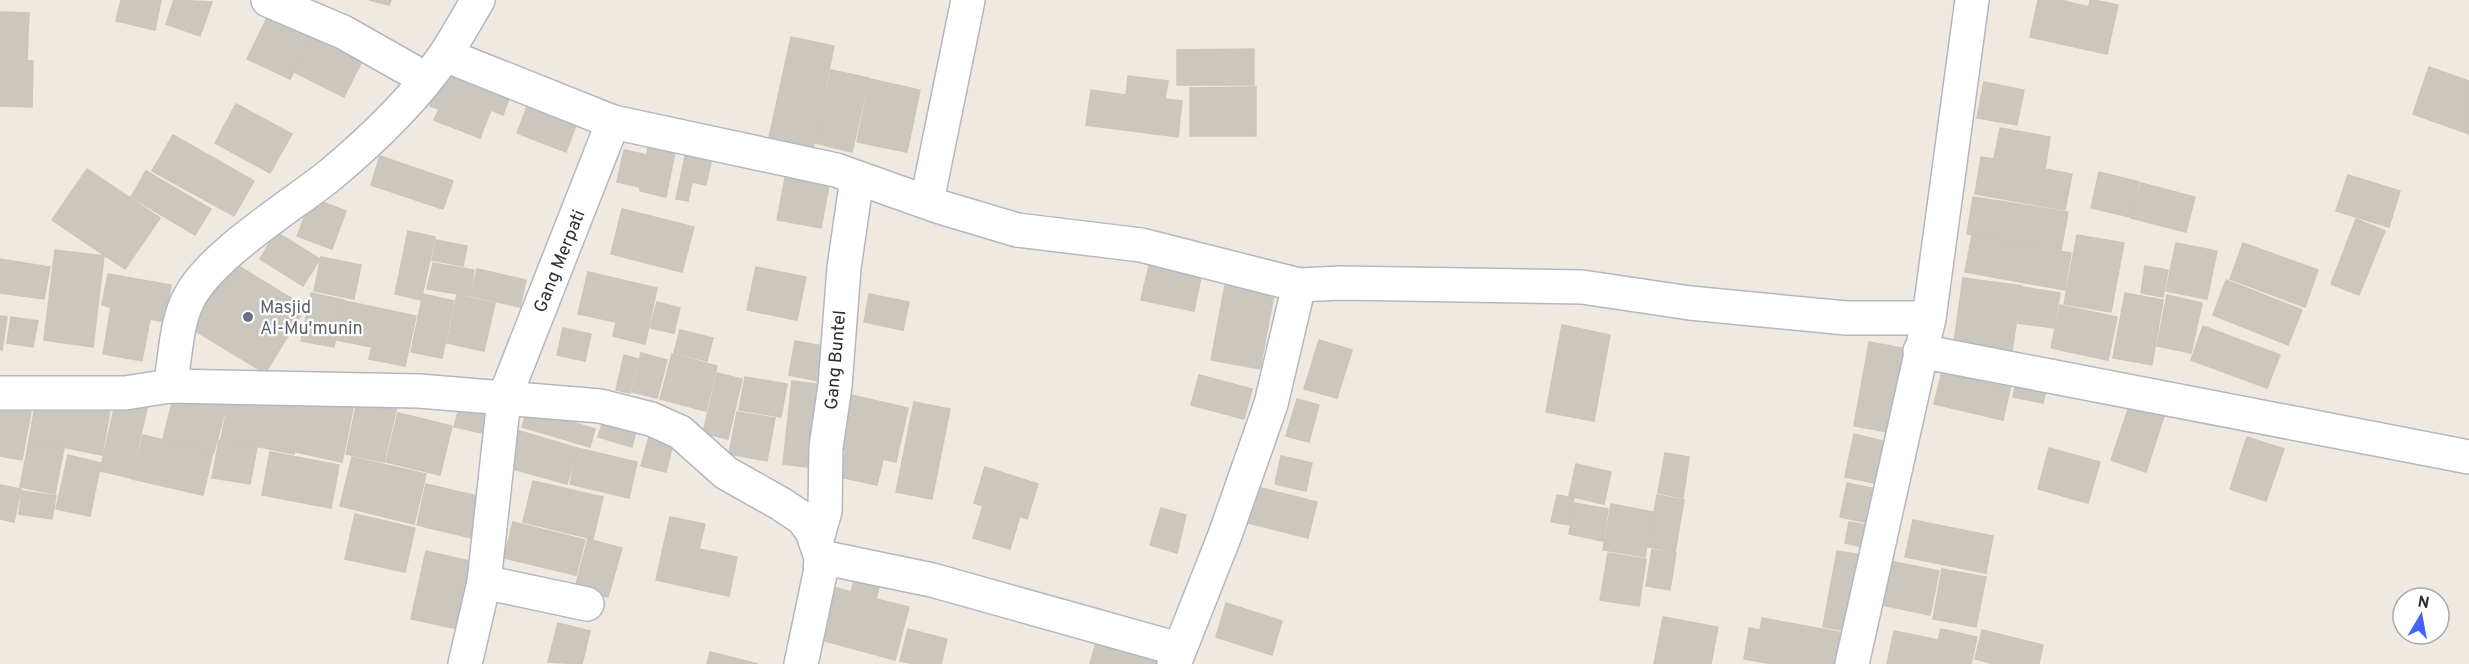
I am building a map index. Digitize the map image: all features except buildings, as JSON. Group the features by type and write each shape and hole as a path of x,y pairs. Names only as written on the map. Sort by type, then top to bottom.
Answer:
{"street":[{"path":"268,0 343,32 436,67 613,122 793,160 857,178 950,211 1017,230 1141,245 1299,285 1341,283 1582,287 1690,303 1845,318 1929,318"},
{"path":"170,386 177,352 177,332 189,297 199,284 231,251 327,177 370,140 436,67 478,0"},
{"path":"927,201 968,0"},
{"path":"1852,664 1929,318 1972,0"},
{"name":"Gang Merpati","path":"465,664 483,582 504,399 613,122"},
{"name":"Gang Buntel","path":"801,664 820,574 818,550 825,511 826,447 835,386 844,268 857,178"},
{"path":"0,393 125,393 170,386 419,391 600,406 651,419 680,432 726,473 802,518 812,531 818,550 932,580 1176,656 1225,535 1271,404 1299,285"},
{"path":"1920,351 2469,457"},
{"path":"483,582 587,604"}],"place":[{"name":"Masjid Al-Mu'munin","path":"248,317"}]}
